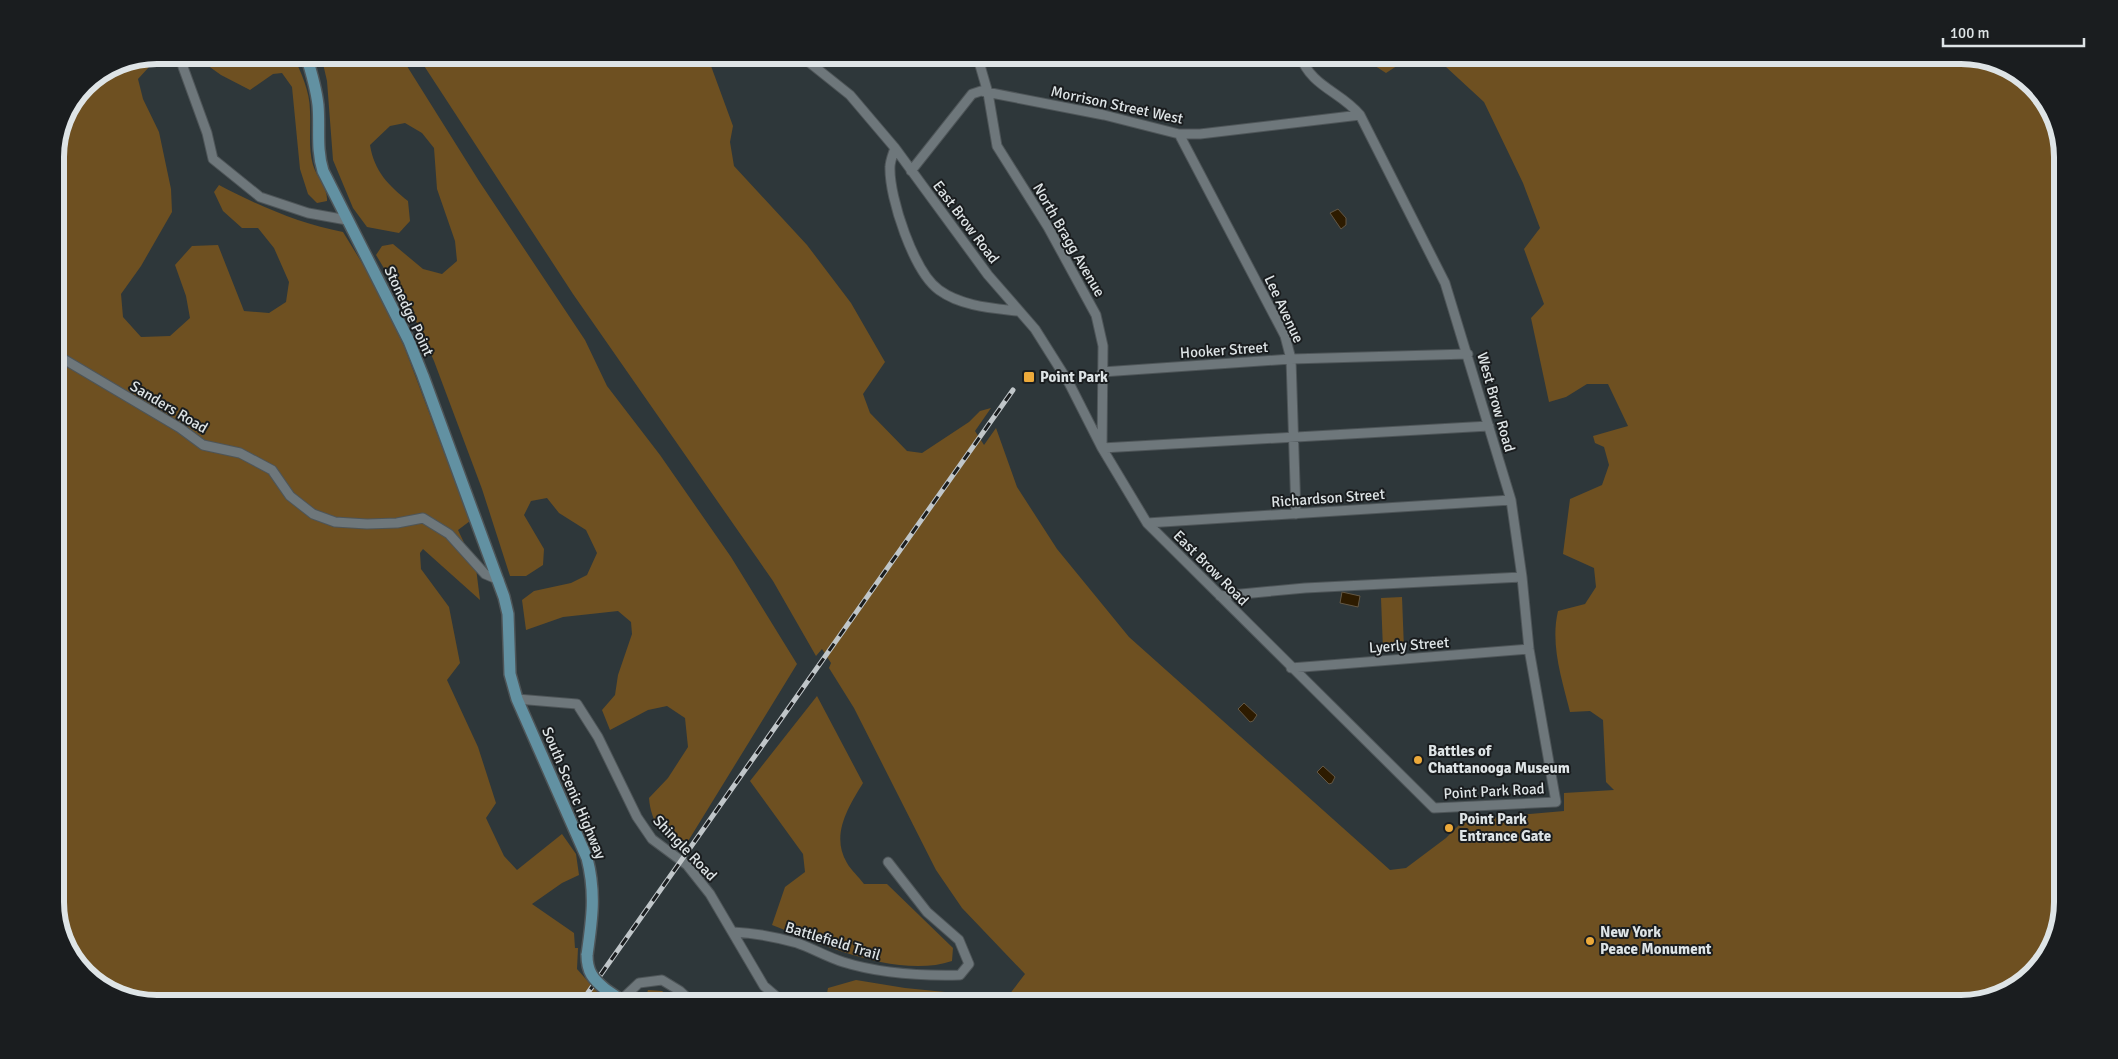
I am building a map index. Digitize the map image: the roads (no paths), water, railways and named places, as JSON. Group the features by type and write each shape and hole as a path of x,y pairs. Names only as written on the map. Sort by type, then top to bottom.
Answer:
{"main road":[{"name":"Stonedge Point","path":"309,64 318,106 319,159 322,171 409,341 499,580"},
{"name":"South Scenic Highway","path":"499,580 508,614 510,674 517,700 587,858 591,873 593,913 587,966 593,978 614,995"}],"street":[{"name":"East Brow Road","path":"812,64 846,90 895,148 911,172 1017,311 1035,330 1069,383 1102,448 1147,523 1434,808"},
{"name":"North Bragg Avenue","path":"980,64 988,93 997,146 1048,226 1096,315 1103,346 1102,448"},
{"name":"West Brow Road","path":"1303,64 1315,80 1341,97 1360,115 1440,272 1468,354 1511,500 1522,577 1529,649 1556,802"},
{"path":"183,67 213,159 260,197 308,213 348,220"},
{"path":"911,172 972,94 981,90 988,93"},
{"name":"Morrison Street West","path":"988,93 1104,115 1179,134 1200,134 1360,115"},
{"name":"Lee Avenue","path":"1179,134 1285,336 1291,359 1296,514"},
{"path":"895,148 890,166 893,192 904,230 922,270 932,284 956,299 1017,311"},
{"name":"Hooker Street","path":"1102,372 1291,359 1468,354"},
{"name":"Sanders Road","path":"64,359 180,428 203,445 240,453 272,470 290,496 313,514 335,522 368,524 397,523 423,518 449,534 485,574 499,580"},
{"path":"1102,448 1489,426"},
{"name":"Richardson Street","path":"1147,523 1511,500"},
{"path":"1220,596 1305,588 1522,577"},
{"name":"Lyerly Street","path":"1291,668 1529,649"},
{"name":"Shingle Road","path":"517,700 577,704 598,737 637,817 652,838 687,865 710,894 764,986 774,995"},
{"name":"Point Park Road","path":"1434,808 1556,802"},
{"name":"Battlefield Trail","path":"733,932 759,934 788,941 843,962 893,973 922,976 960,975 969,964 959,940 927,912 888,862"},
{"path":"630,995 639,984 662,980 684,995"}],"railway":[{"path":"586,995 1013,390"}],"place":[{"name":"Point Park","path":"1029,377"},
{"name":"Battles of Chattanooga Museum","path":"1418,760"},
{"name":"Point Park Entrance Gate","path":"1449,828"},
{"name":"New York Peace Monument","path":"1590,941"}]}
